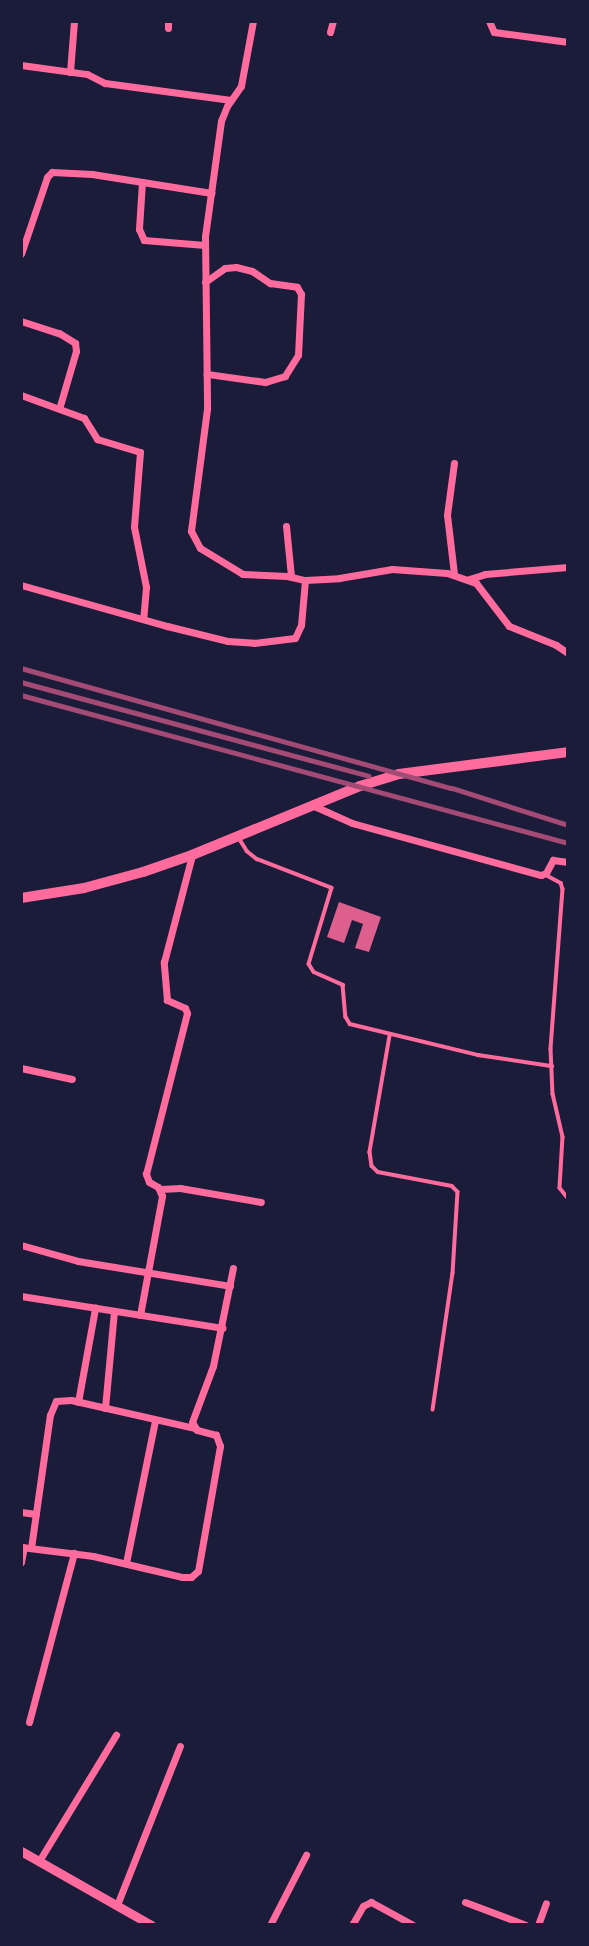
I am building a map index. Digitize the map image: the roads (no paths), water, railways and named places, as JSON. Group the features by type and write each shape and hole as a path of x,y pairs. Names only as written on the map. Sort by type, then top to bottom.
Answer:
{"main road":[{"path":"21,898 95,886 192,855 399,774 568,752"}],"street":[{"path":"70,72 74,21"},
{"path":"253,21 243,81 221,121 205,245 207,409 191,524 193,538 211,557 243,575 291,576 304,580 339,578 392,569 469,579 485,574 568,566"},
{"path":"330,32 333,21"},
{"path":"489,21 494,32 568,42"},
{"path":"21,65 90,74 105,83 231,100"},
{"path":"21,254 50,173 92,174 212,193"},
{"path":"142,182 139,229 144,240 205,245"},
{"path":"205,282 225,268 243,268 270,283 297,287 301,294 298,355 285,376 265,382 207,374"},
{"path":"21,321 59,332 75,343 76,351 60,409"},
{"path":"21,395 83,418 97,439 140,452 134,527 146,587 143,620"},
{"path":"454,463 447,515 454,575"},
{"path":"286,526 291,576"},
{"path":"469,579 509,626 568,653"},
{"path":"21,585 143,620 228,641 254,643 292,639 301,625 304,580"},
{"path":"314,806 352,823 395,836 544,874 553,860 568,862"},
{"path":"192,855 164,962 167,1000 185,1007 187,1013 146,1174 149,1182 161,1189 176,1187 261,1202"},
{"path":"21,1068 72,1079"},
{"path":"139,1315 162,1196 161,1189"},
{"path":"21,1245 70,1260 230,1286"},
{"path":"194,1428 193,1418 213,1366 233,1268"},
{"path":"21,1296 222,1328"},
{"path":"78,1402 95,1308"},
{"path":"106,1408 114,1311"},
{"path":"21,1562 25,1547 36,1514 51,1409 61,1400 106,1408 216,1435 220,1446 198,1571 191,1577 74,1553 25,1547"},
{"path":"126,1563 155,1420"},
{"path":"21,1512 36,1514"},
{"path":"29,1722 74,1553"},
{"path":"39,1861 116,1735"},
{"path":"117,1905 180,1746"},
{"path":"21,1851 150,1925"},
{"path":"270,1925 306,1855"},
{"path":"352,1925 360,1909 371,1902 413,1925"},
{"path":"465,1902 526,1925"},
{"path":"538,1925 546,1903"}],"lane":[{"path":"238,837 247,851 257,859 331,886 333,895 310,968 343,985 346,1017 350,1024 390,1036 504,1060 552,1066"},
{"path":"544,874 565,886 552,1019 552,1066 553,1094 563,1137 560,1188 568,1199"},
{"path":"390,1036 370,1152 372,1166 378,1172 452,1186 458,1192 453,1273 433,1410"}],"railway":[{"path":"21,668 452,788 568,825"},
{"path":"21,682 369,776"},
{"path":"21,695 568,843"}]}
